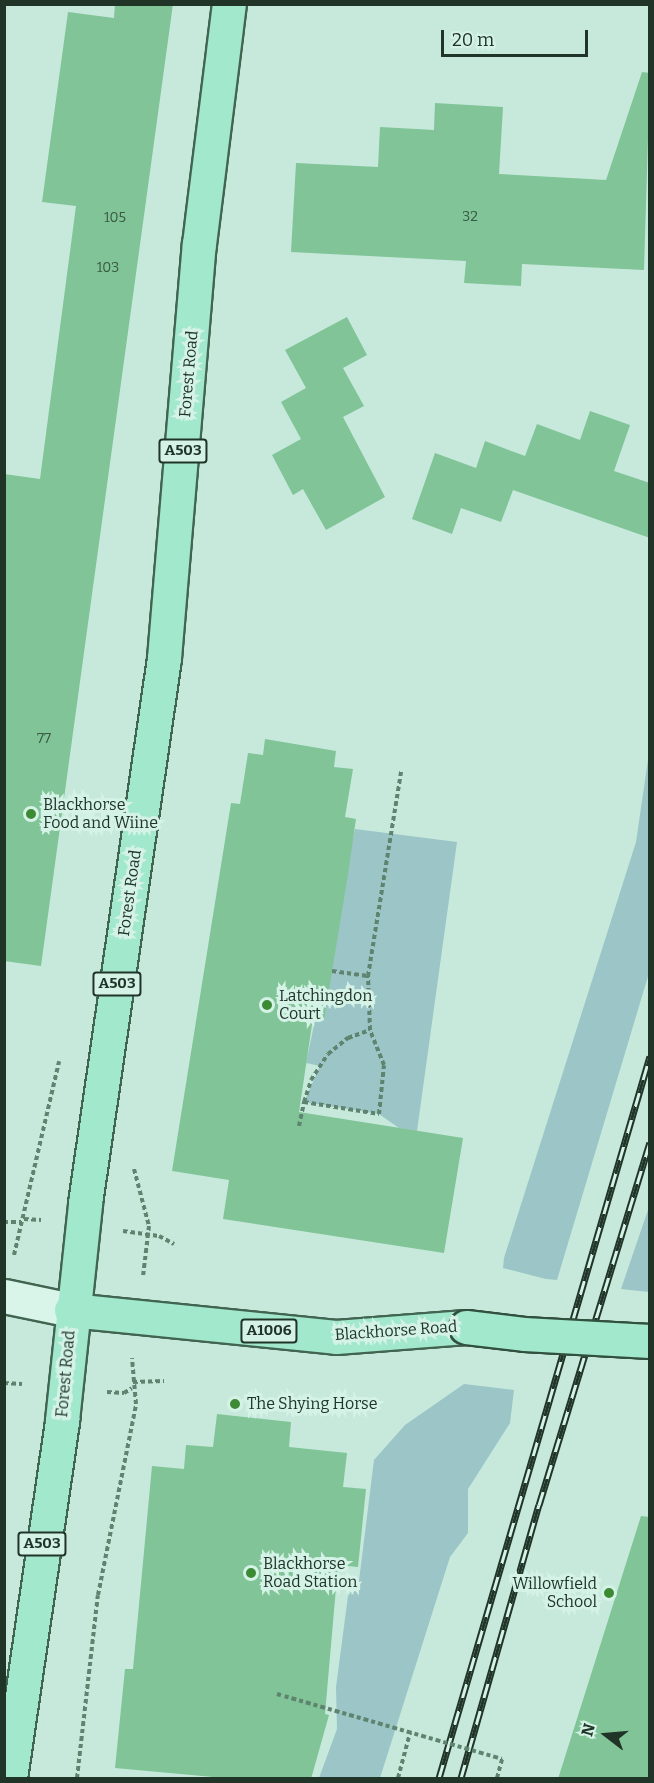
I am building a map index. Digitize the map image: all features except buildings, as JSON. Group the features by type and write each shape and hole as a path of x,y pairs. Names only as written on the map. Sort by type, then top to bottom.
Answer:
{"main road":[{"name":"Forest Road","path":"10,1779 34,1591 62,1420 71,1310 164,658 199,244 229,4"},
{"path":"4,1296 71,1310"},
{"name":"Blackhorse Road","path":"71,1310 336,1337 466,1327 650,1341"}],"path":[{"path":"304,1102 379,1114 384,1065 370,1030 368,976 401,772"},
{"path":"332,971 368,976"},
{"path":"299,1126 311,1080 328,1054 348,1038 370,1030"},
{"path":"14,1255 61,1053"},
{"path":"4,1222 47,1221"},
{"path":"123,1231 149,1234 174,1244"},
{"path":"146,1256 149,1234"},
{"path":"77,1779 98,1595 136,1404 132,1388 131,1366"},
{"path":"133,1382 164,1381"},
{"path":"4,1383 12,1383"},
{"path":"117,1393 132,1388"},
{"path":"277,1694 502,1759 497,1779"},
{"path":"398,1779 410,1733"}],"shaded area":[{"path":"649,753 649,973 557,1280 546,1279 503,1268 504,1258 636,842"},
{"path":"355,829 457,842 417,1131 399,1128 379,1114 304,1102 320,1066 306,1063"},
{"path":"649,1207 649,1292 621,1289"},
{"path":"464,1384 514,1390 510,1423 468,1489 468,1533 450,1557 380,1778 319,1778 337,1729 336,1687 348,1596 359,1581 374,1460 405,1425"}],"railway":[{"path":"439,1778 650,1056"},
{"path":"461,1778 539,1505 650,1143"}],"place":[{"name":"Blackhorse Food and Wiine","path":"31,814"},
{"name":"Latchingdon Court","path":"267,1005"},
{"name":"The Shying Horse","path":"235,1404"},
{"name":"Blackhorse Road Station","path":"251,1573"},
{"name":"Willowfield School","path":"609,1593"}]}
